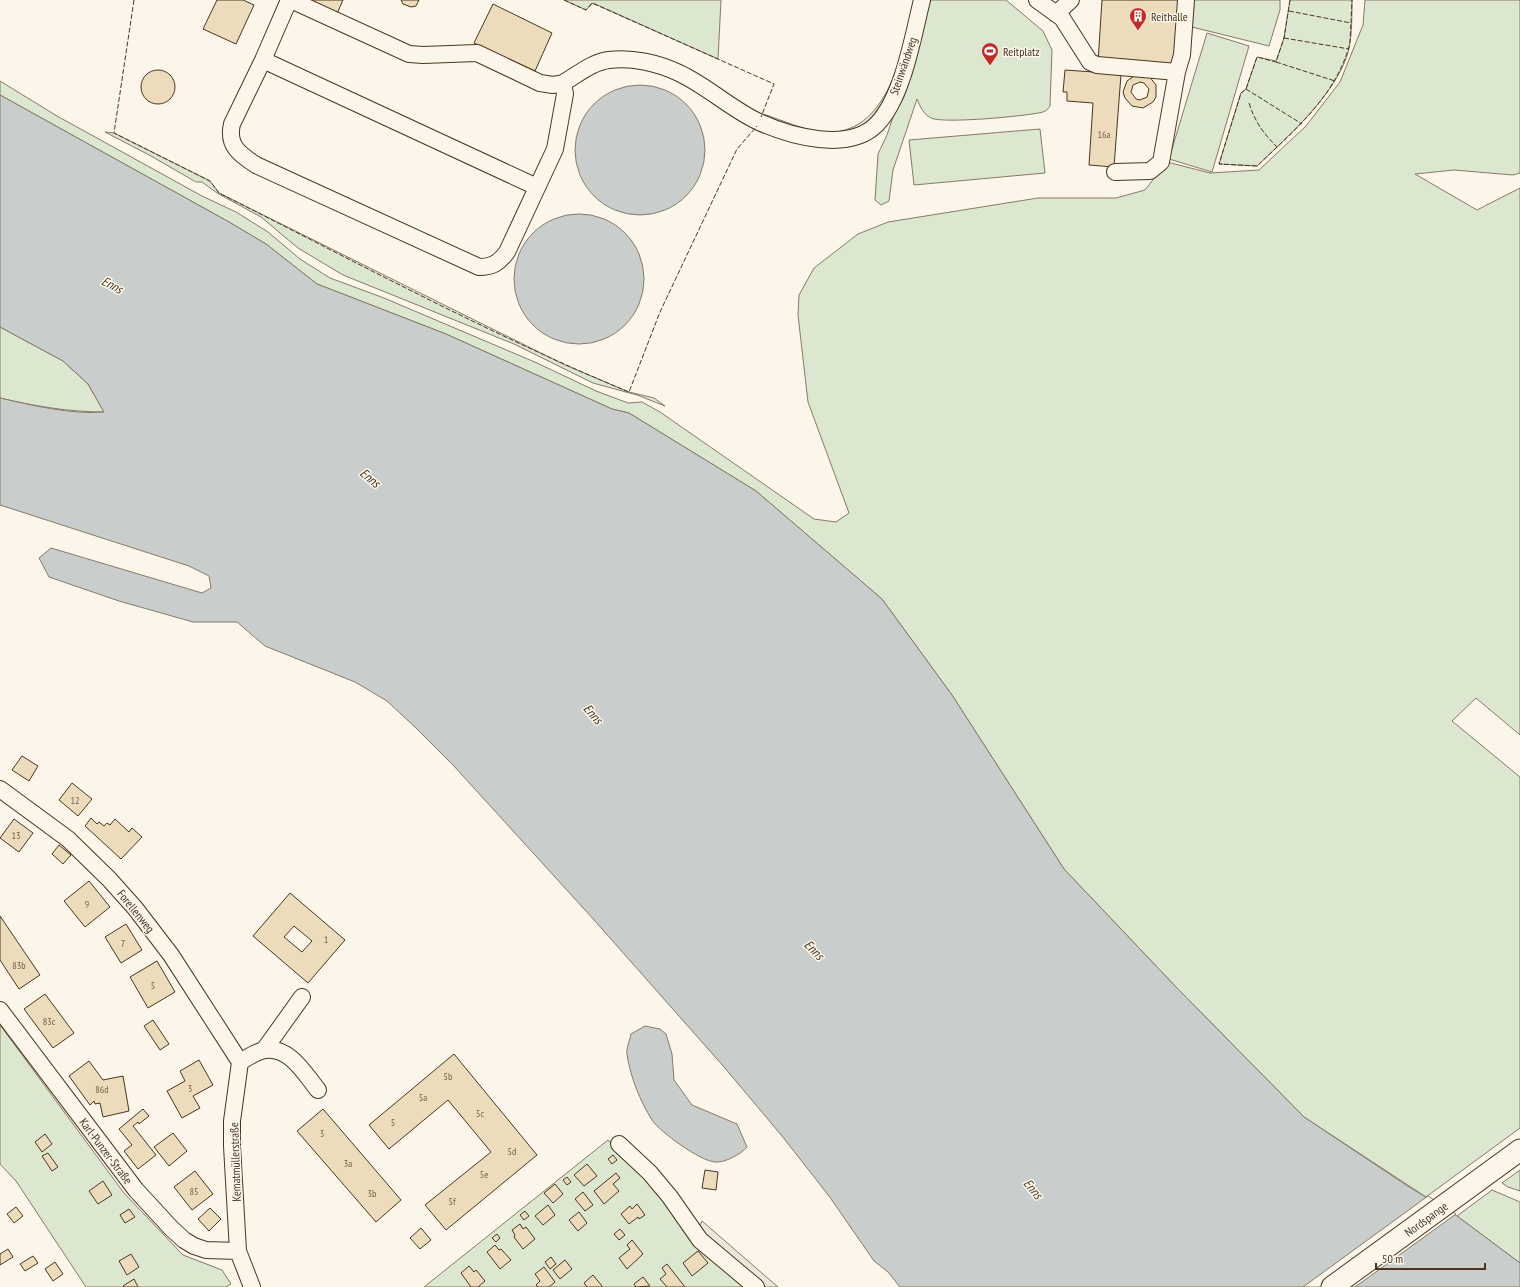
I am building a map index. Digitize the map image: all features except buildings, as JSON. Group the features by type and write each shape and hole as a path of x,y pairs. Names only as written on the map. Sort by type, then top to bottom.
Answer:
{"main road":[{"name":"Nordspange","path":"1332,1287 1520,1150"}],"street":[{"path":"290,0 409,54 423,55 463,52 477,53 540,83 553,85 563,83 565,94 555,149 507,252 501,261 490,267 479,267 256,165 241,156 229,135 232,124 290,0"},
{"name":"Steinwändweg","path":"563,83 592,66 606,60 619,59 647,62 660,65 680,73 759,122 811,138 836,140 855,137 876,125 885,112 899,84 922,0"},
{"path":"1037,0 1056,14 1071,30 1090,62 1098,65 1177,72"},
{"path":"1056,14 1071,0"},
{"path":"1115,172 1150,171 1159,166 1161,162 1177,72 1182,55 1186,0"},
{"path":"263,60 538,187"},
{"name":"Forellenweg","path":"0,789 68,839 136,908 171,955 240,1062"},
{"path":"264,1050 302,997"},
{"name":"Karl-Punzer-Straße","path":"0,1010 136,1190 171,1228 184,1240 194,1246 206,1250 238,1251"},
{"path":"240,1062 264,1050 276,1050 289,1056 318,1090"},
{"name":"Kematmüllerstraße","path":"240,1062 232,1121 232,1140 238,1251 252,1287"},
{"path":"619,1144 650,1174 670,1197 700,1240 756,1287"}],"green space":[{"path":"564,0 721,0 718,59 593,3 586,10"},
{"path":"917,0 900,63 892,85 881,105 868,121 851,131 830,134 804,129 762,115 763,114 807,129 822,132 845,130 863,121 878,106 889,86 898,64"},
{"name":"Reitplatz","path":"930,0 1006,0 1043,31 1052,50 1050,106 1043,112 1021,115 986,119 939,120 931,118 926,114 922,110 917,99 893,170 889,201 881,205 875,200 878,154 887,135 893,117 904,97 912,73"},
{"path":"1194,0 1280,0 1280,10 1269,46 1192,27"},
{"path":"1290,0 1352,0 1350,43 1343,65 1334,81 1311,112 1257,166 1219,164 1241,93 1246,89 1257,57 1276,61 1284,38"},
{"path":"1365,0 1520,0 1520,173 1513,175 1454,170 1415,174 1477,210 1520,188 1520,735 1476,698 1452,721 1520,777 1520,1128 1426,1197 1304,1117 1176,987 1064,869 952,695 882,599 756,491 629,413 612,409 446,334 317,284 266,244 0,95 0,81 57,116 202,196 236,212 268,232 300,259 330,278 384,298 537,363 596,391 628,403 642,402 660,412 814,519 836,522 849,513 808,402 798,315 799,295 814,268 858,234 888,222 1038,198 1116,198 1145,190 1167,162 1210,173 1259,170 1306,126 1340,82 1363,25"},
{"path":"1207,33 1249,46 1212,172 1169,159"},
{"path":"1040,129 1045,173 914,185 909,140"},
{"path":"105,132 114,133 210,181 219,193 565,365 629,392 654,398 665,406 637,395 593,383 514,344 343,275 298,248 261,217 217,193 202,182 196,182"},
{"path":"0,327 63,361 88,384 104,412 52,408 0,398"},
{"path":"0,1025 124,1193 183,1255 222,1270 231,1284 226,1287 86,1287 16,1181 0,1164"},
{"path":"608,1140 626,1160 629,1159 681,1217 683,1231 746,1287 424,1287"},
{"path":"1520,1170 1520,1191 1508,1187 1502,1183"},
{"path":"1492,1190 1520,1202 1520,1263 1457,1216"}],"shaded area":[{"path":"702,1221 778,1287 766,1287 698,1229"}],"water":[{"path":"640,85 665,90 686,104 700,125 705,150 700,175 686,196 665,210 640,215 615,210 594,196 580,175 575,150 580,125 594,104 615,90"},
{"name":"Enns","path":"0,95 266,244 317,284 446,334 612,409 629,413 756,491 882,599 952,695 1064,869 1176,987 1304,1117 1409,1187 1457,1216 1520,1263 1520,1287 900,1287 888,1272 874,1261 829,1196 782,1136 724,1067 595,921 453,765 387,701 355,682 265,646 237,622 193,622 119,601 49,577 39,558 51,548 202,593 211,588 209,576 189,566 0,505 0,398 65,411 92,413 104,412 88,384 63,361 0,327"},
{"path":"579,214 604,219 625,233 639,254 644,279 639,304 625,325 604,339 579,344 554,339 533,325 519,304 514,279 519,254 533,233 554,219"},
{"path":"645,1026 660,1029 666,1034 672,1054 674,1080 692,1105 737,1124 747,1147 741,1152 732,1158 719,1162 708,1160 700,1157 681,1145 652,1120 643,1105 636,1088 630,1071 627,1054 631,1034"}],"pier":[{"path":"1428,1196 1456,1214 1355,1287 1303,1287"}],"fence":[{"path":"134,0 114,133 210,181 219,193 422,296 525,346 629,392 660,312 737,149 757,126"},
{"path":"564,0 586,10 592,3 774,84 761,117"},
{"path":"1290,0 1284,38 1276,62 1257,57 1246,89 1241,93 1219,164 1257,166 1298,127 1333,84 1349,47 1351,23"},
{"path":"1289,11 1351,23 1352,0"},
{"path":"1284,38 1349,49"},
{"path":"1276,62 1335,81"},
{"path":"1246,89 1302,124"},
{"path":"1249,103 1260,127 1277,147"}],"place":[{"name":"Reithalle","path":"1138,31"},
{"name":"Reitplatz","path":"990,66"}]}
